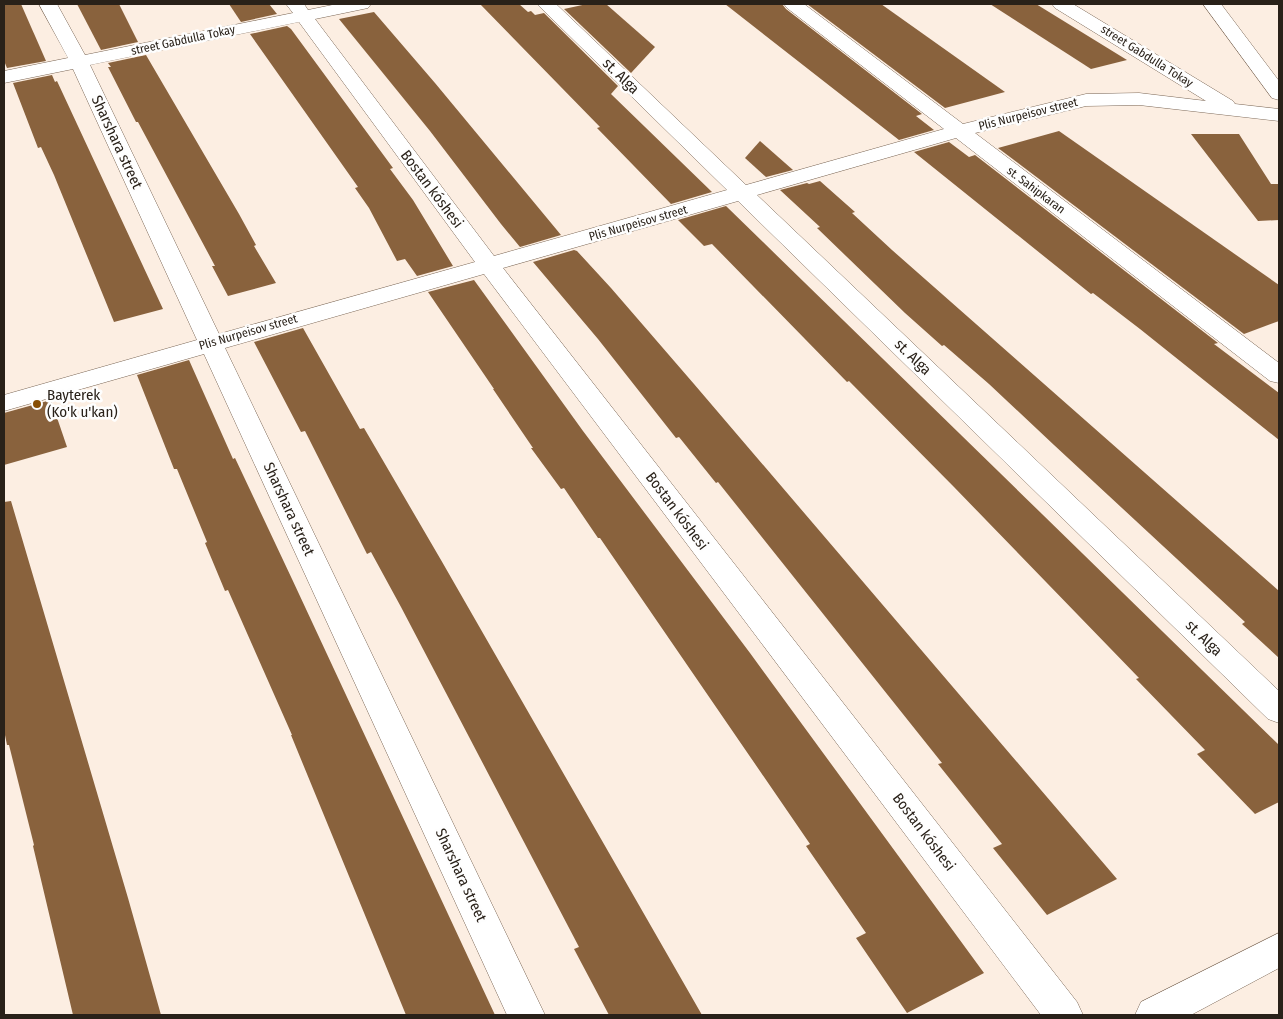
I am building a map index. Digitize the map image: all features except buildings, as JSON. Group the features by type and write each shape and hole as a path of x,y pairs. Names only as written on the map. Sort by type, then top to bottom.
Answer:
{"street":[{"name":"Sharshara street","path":"48,4 79,62 526,1015"},
{"name":"street Gabdulla Tokay","path":"4,77 79,62 299,10 362,4"},
{"name":"st. Alga","path":"546,4 1279,710"},
{"name":"st. Sahipkaran","path":"793,4 1279,375"},
{"name":"street Gabdulla Tokay","path":"1061,4 1233,109"},
{"path":"1212,4 1279,94"},
{"name":"Bostan kóshesi","path":"299,10 489,265 1064,1015"},
{"name":"Plis Nurpeisov street","path":"4,403 959,131 1086,100 1140,99 1279,115"},
{"path":"1154,1015 1279,950"}],"place":[{"name":"Bayterek (Ko'k u'kan)","path":"37,404"}]}
